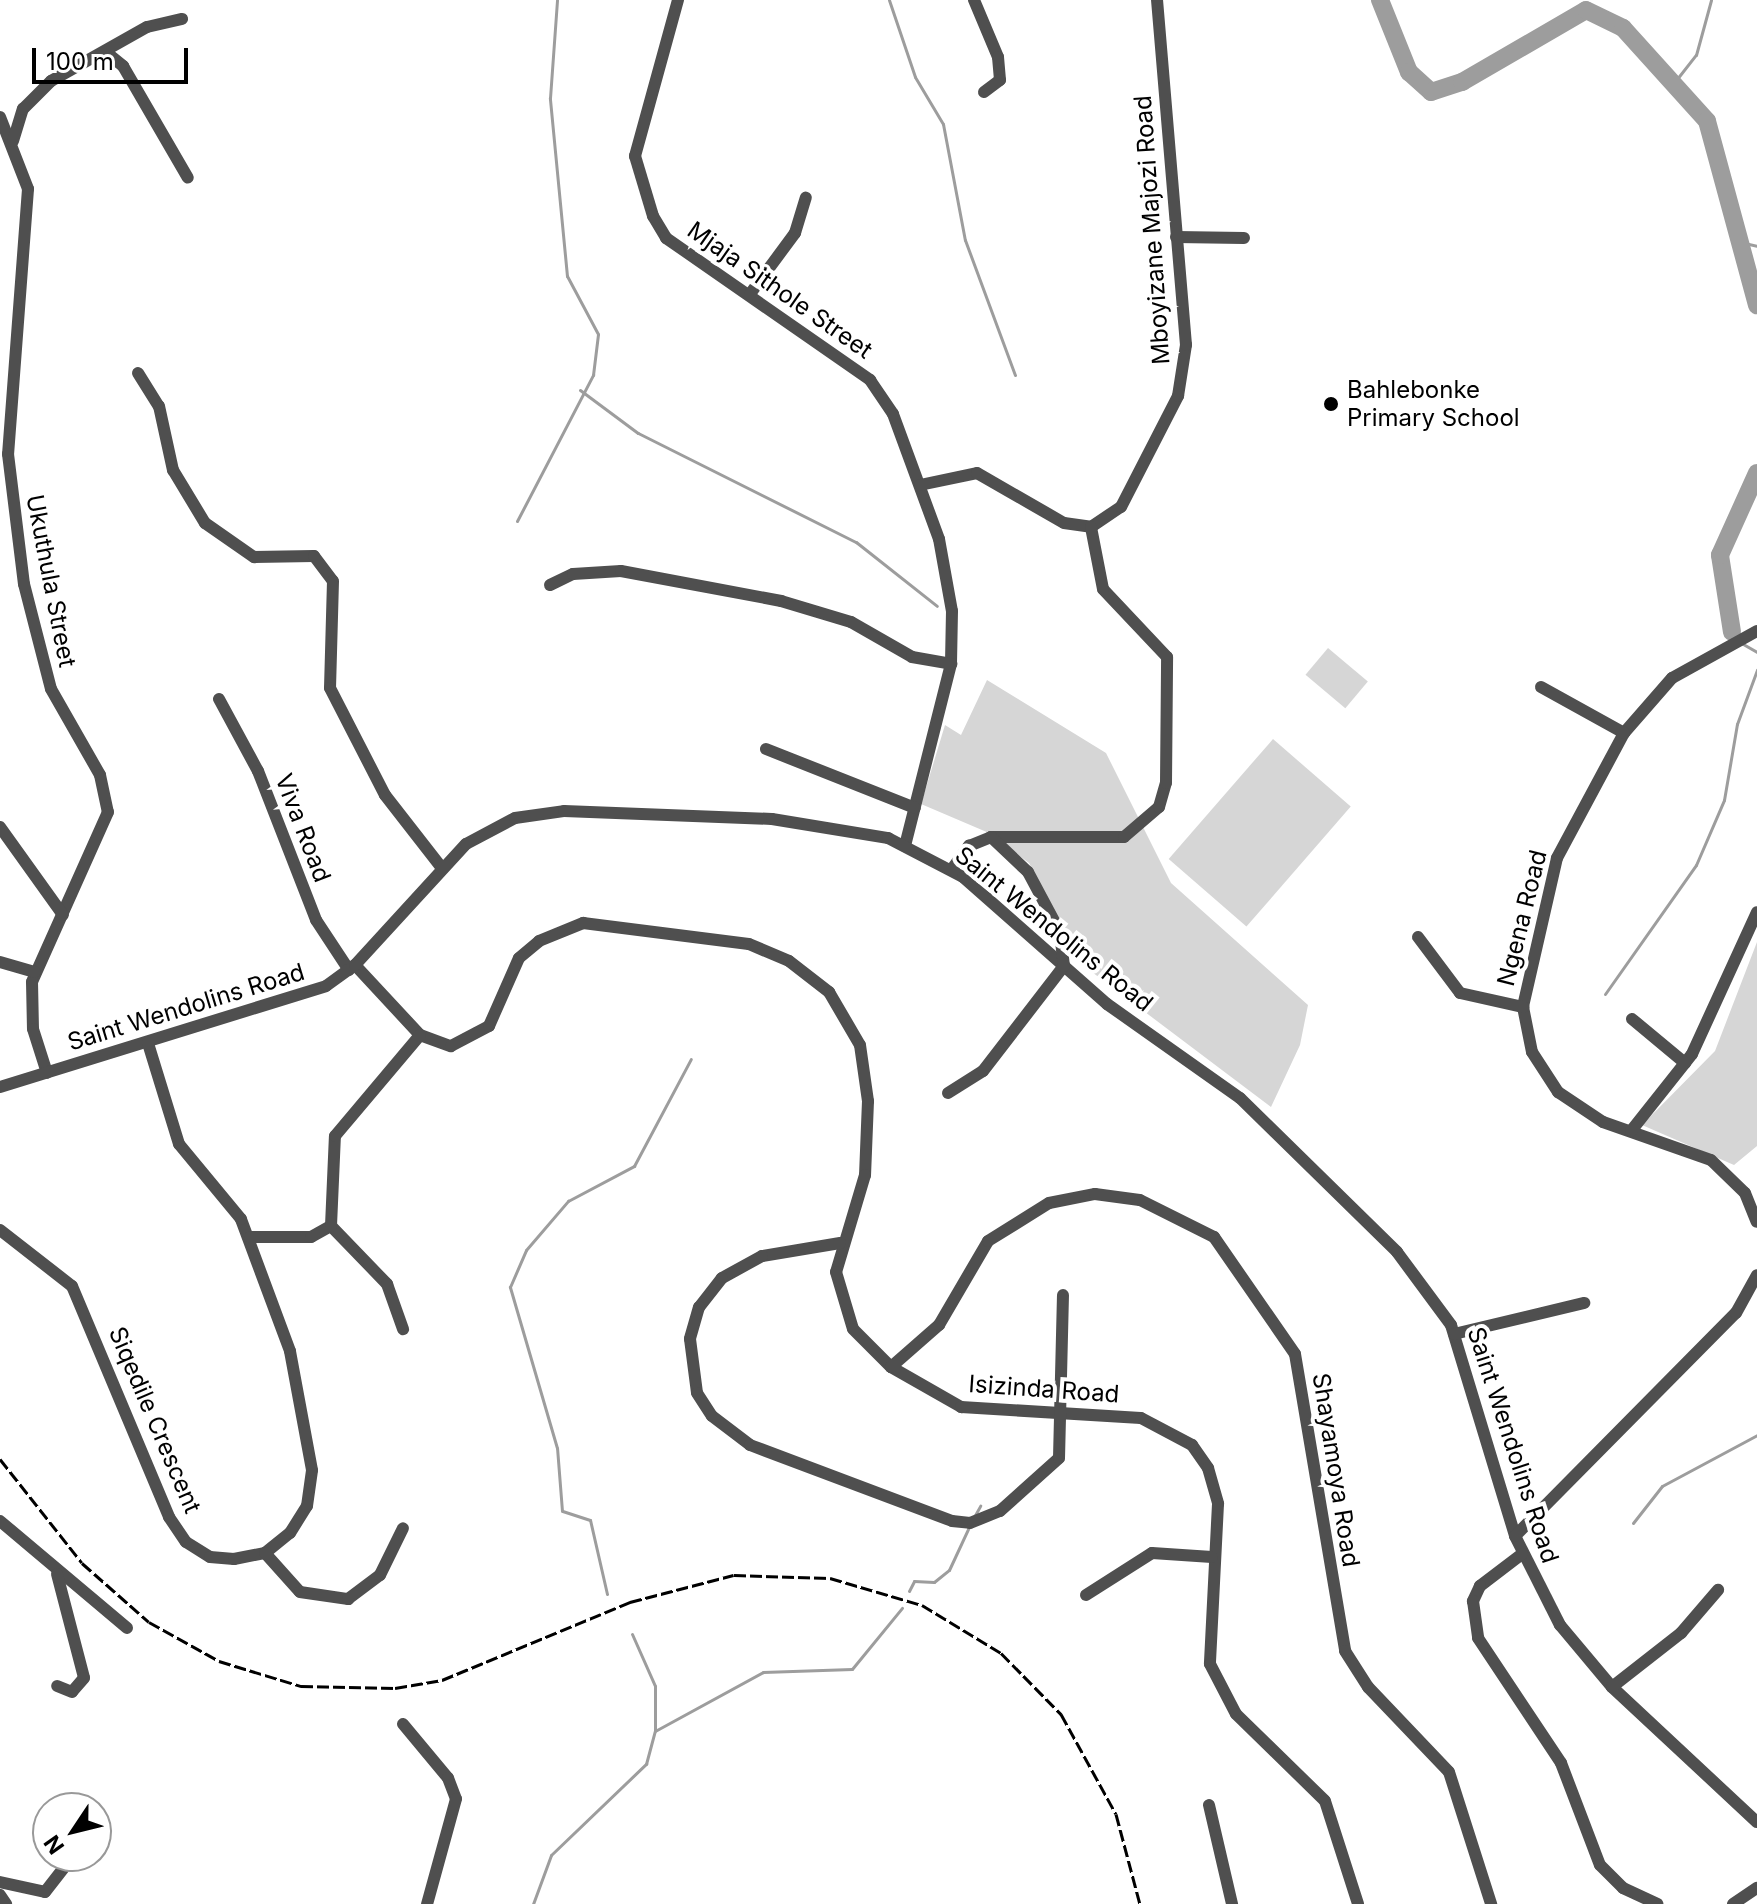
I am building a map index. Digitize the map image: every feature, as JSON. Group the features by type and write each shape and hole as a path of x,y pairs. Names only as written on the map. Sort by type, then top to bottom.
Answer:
{"street":[{"name":"Mjaja Sithole Street","path":"678,0 638,138 639,174 666,238 870,380 893,414 947,569 951,664 905,846"},
{"path":"974,0 998,57 1000,80 984,92"},
{"name":"Mboyizane Majozi Road","path":"1091,527 1121,507 1184,378 1157,0"},
{"path":"13,141 27,102 147,27 182,19"},
{"path":"107,53 123,66 188,178"},
{"name":"Ukuthula Street","path":"0,117 13,141 28,204 5,478 42,664 100,775 107,802 103,836 35,972 30,1012 47,1073"},
{"path":"750,294 795,233 806,198"},
{"path":"1176,237 1244,238"},
{"path":"138,373 159,406 183,492 225,542 254,557 320,559 338,592 326,654 330,688 385,795 441,867"},
{"path":"920,485 977,473 1064,523 1091,527 1103,589 1167,657 1166,783 1159,807 1124,837 991,837 969,846 952,869"},
{"path":"550,585 573,574 621,571 781,601 851,622 912,657 951,664"},
{"name":"Ngena Road","path":"1757,631 1672,678 1624,733 1557,858 1523,1007 1532,1052 1558,1092 1631,1131 1725,1171 1757,1222"},
{"path":"1541,687 1624,733"},
{"name":"Viva Road","path":"219,699 258,771 316,920 352,968"},
{"path":"766,749 915,808"},
{"name":"Saint Wendolins Road","path":"0,1087 298,998 352,968 441,867 490,828 564,811 813,821 905,846 952,869 1064,966 1271,1124 1418,1276 1454,1334 1515,1536 1560,1625 1612,1687 1757,1822"},
{"path":"0,827 63,915"},
{"path":"948,1093 983,1071 1064,966 1060,932 1028,872 991,837"},
{"path":"1631,1131 1685,1063 1757,912"},
{"name":"Isizinda Road","path":"420,1035 451,1046 471,1041 489,1026 519,958 539,941 583,923 772,952 829,992 860,1045 868,1101 865,1175 840,1243 836,1272 845,1313 891,1367 961,1407 1066,1416 1141,1418 1192,1445 1208,1468 1218,1504 1206,1640 1218,1684 1251,1732 1325,1801 1358,1904"},
{"path":"1418,937 1460,993 1523,1007"},
{"path":"0,962 35,972"},
{"path":"352,968 420,1035 335,1136 331,1226 387,1284 403,1329"},
{"path":"1632,1019 1685,1063"},
{"path":"148,1043 179,1144 250,1237 290,1351 312,1450 307,1506 265,1553 300,1592 348,1599 380,1575 403,1528"},
{"name":"Shayamoya Road","path":"891,1367 939,1325 988,1241 1049,1203 1095,1194 1140,1200 1214,1237 1295,1354 1345,1651 1368,1687 1449,1772 1491,1904"},
{"path":"250,1237 311,1237 331,1226"},
{"name":"Siqedile Crescent","path":"0,1230 72,1286 176,1530 210,1557 265,1553"},
{"path":"840,1243 752,1259 722,1278 699,1307 690,1339 692,1378 729,1433 970,1523 1000,1511 1054,1464 1064,1447 1063,1295"},
{"path":"1515,1536 1736,1313 1757,1275"},
{"path":"1454,1334 1584,1303"},
{"path":"0,1521 57,1574 127,1628"},
{"path":"1086,1595 1152,1553 1212,1557"},
{"path":"1522,1554 1480,1586 1473,1601 1478,1638 1561,1763 1600,1865 1623,1888 1658,1904"},
{"path":"57,1574 84,1678 72,1692 57,1686"},
{"path":"1612,1687 1681,1633 1718,1590"},
{"path":"403,1724 448,1778 456,1799 427,1904"},
{"path":"1209,1805 1232,1904"},
{"path":"0,1882 45,1892 61,1872"},
{"path":"1733,1904 1757,1888"},
{"path":"0,1895 6,1904"}],"shaded area":[{"path":"1328,648 1368,681 1345,708 1306,675"},
{"path":"987,680 1106,753 1171,883 1308,1005 1300,1045 1271,1107 1084,966 1029,863 989,833 921,804 945,725 961,735"},
{"path":"1273,739 1351,807 1246,927 1169,859"},
{"path":"1757,942 1757,1146 1734,1165 1642,1125 1715,1051"}],"waterway":[{"path":"517,521 593,375 598,334 567,276 550,98 557,0"},
{"path":"889,0 915,77 943,124 965,240 1015,375"},
{"path":"1380,0 1409,72 1431,92 1462,82 1586,10 1623,28 1707,121 1757,305"},
{"path":"1673,84 1696,55 1711,0"},
{"path":"1740,242 1757,246"},
{"path":"580,390 638,433 856,542 937,606"},
{"path":"1732,632 1720,555 1757,473"},
{"path":"1743,644 1757,652"},
{"path":"1605,994 1696,865 1724,800 1737,724 1757,670"},
{"path":"607,1594 590,1520 562,1511 557,1448 510,1287 526,1250 568,1201 634,1166 691,1059"},
{"path":"1633,1523 1662,1486 1757,1435"},
{"path":"974,1517 980,1506"},
{"path":"909,1591 914,1581 934,1582 949,1570 969,1527"},
{"path":"533,1904 551,1855 646,1764 655,1731 763,1672 852,1669 902,1608"},
{"path":"632,1634 655,1686 655,1730"}],"railway":[{"path":"0,1459 82,1563 149,1622 219,1661 301,1686 395,1688 442,1680 630,1602 734,1575 830,1578 922,1605 1001,1653 1061,1714 1116,1814 1140,1904"}],"place":[{"name":"Bahlebonke Primary School","path":"1331,404"}]}
